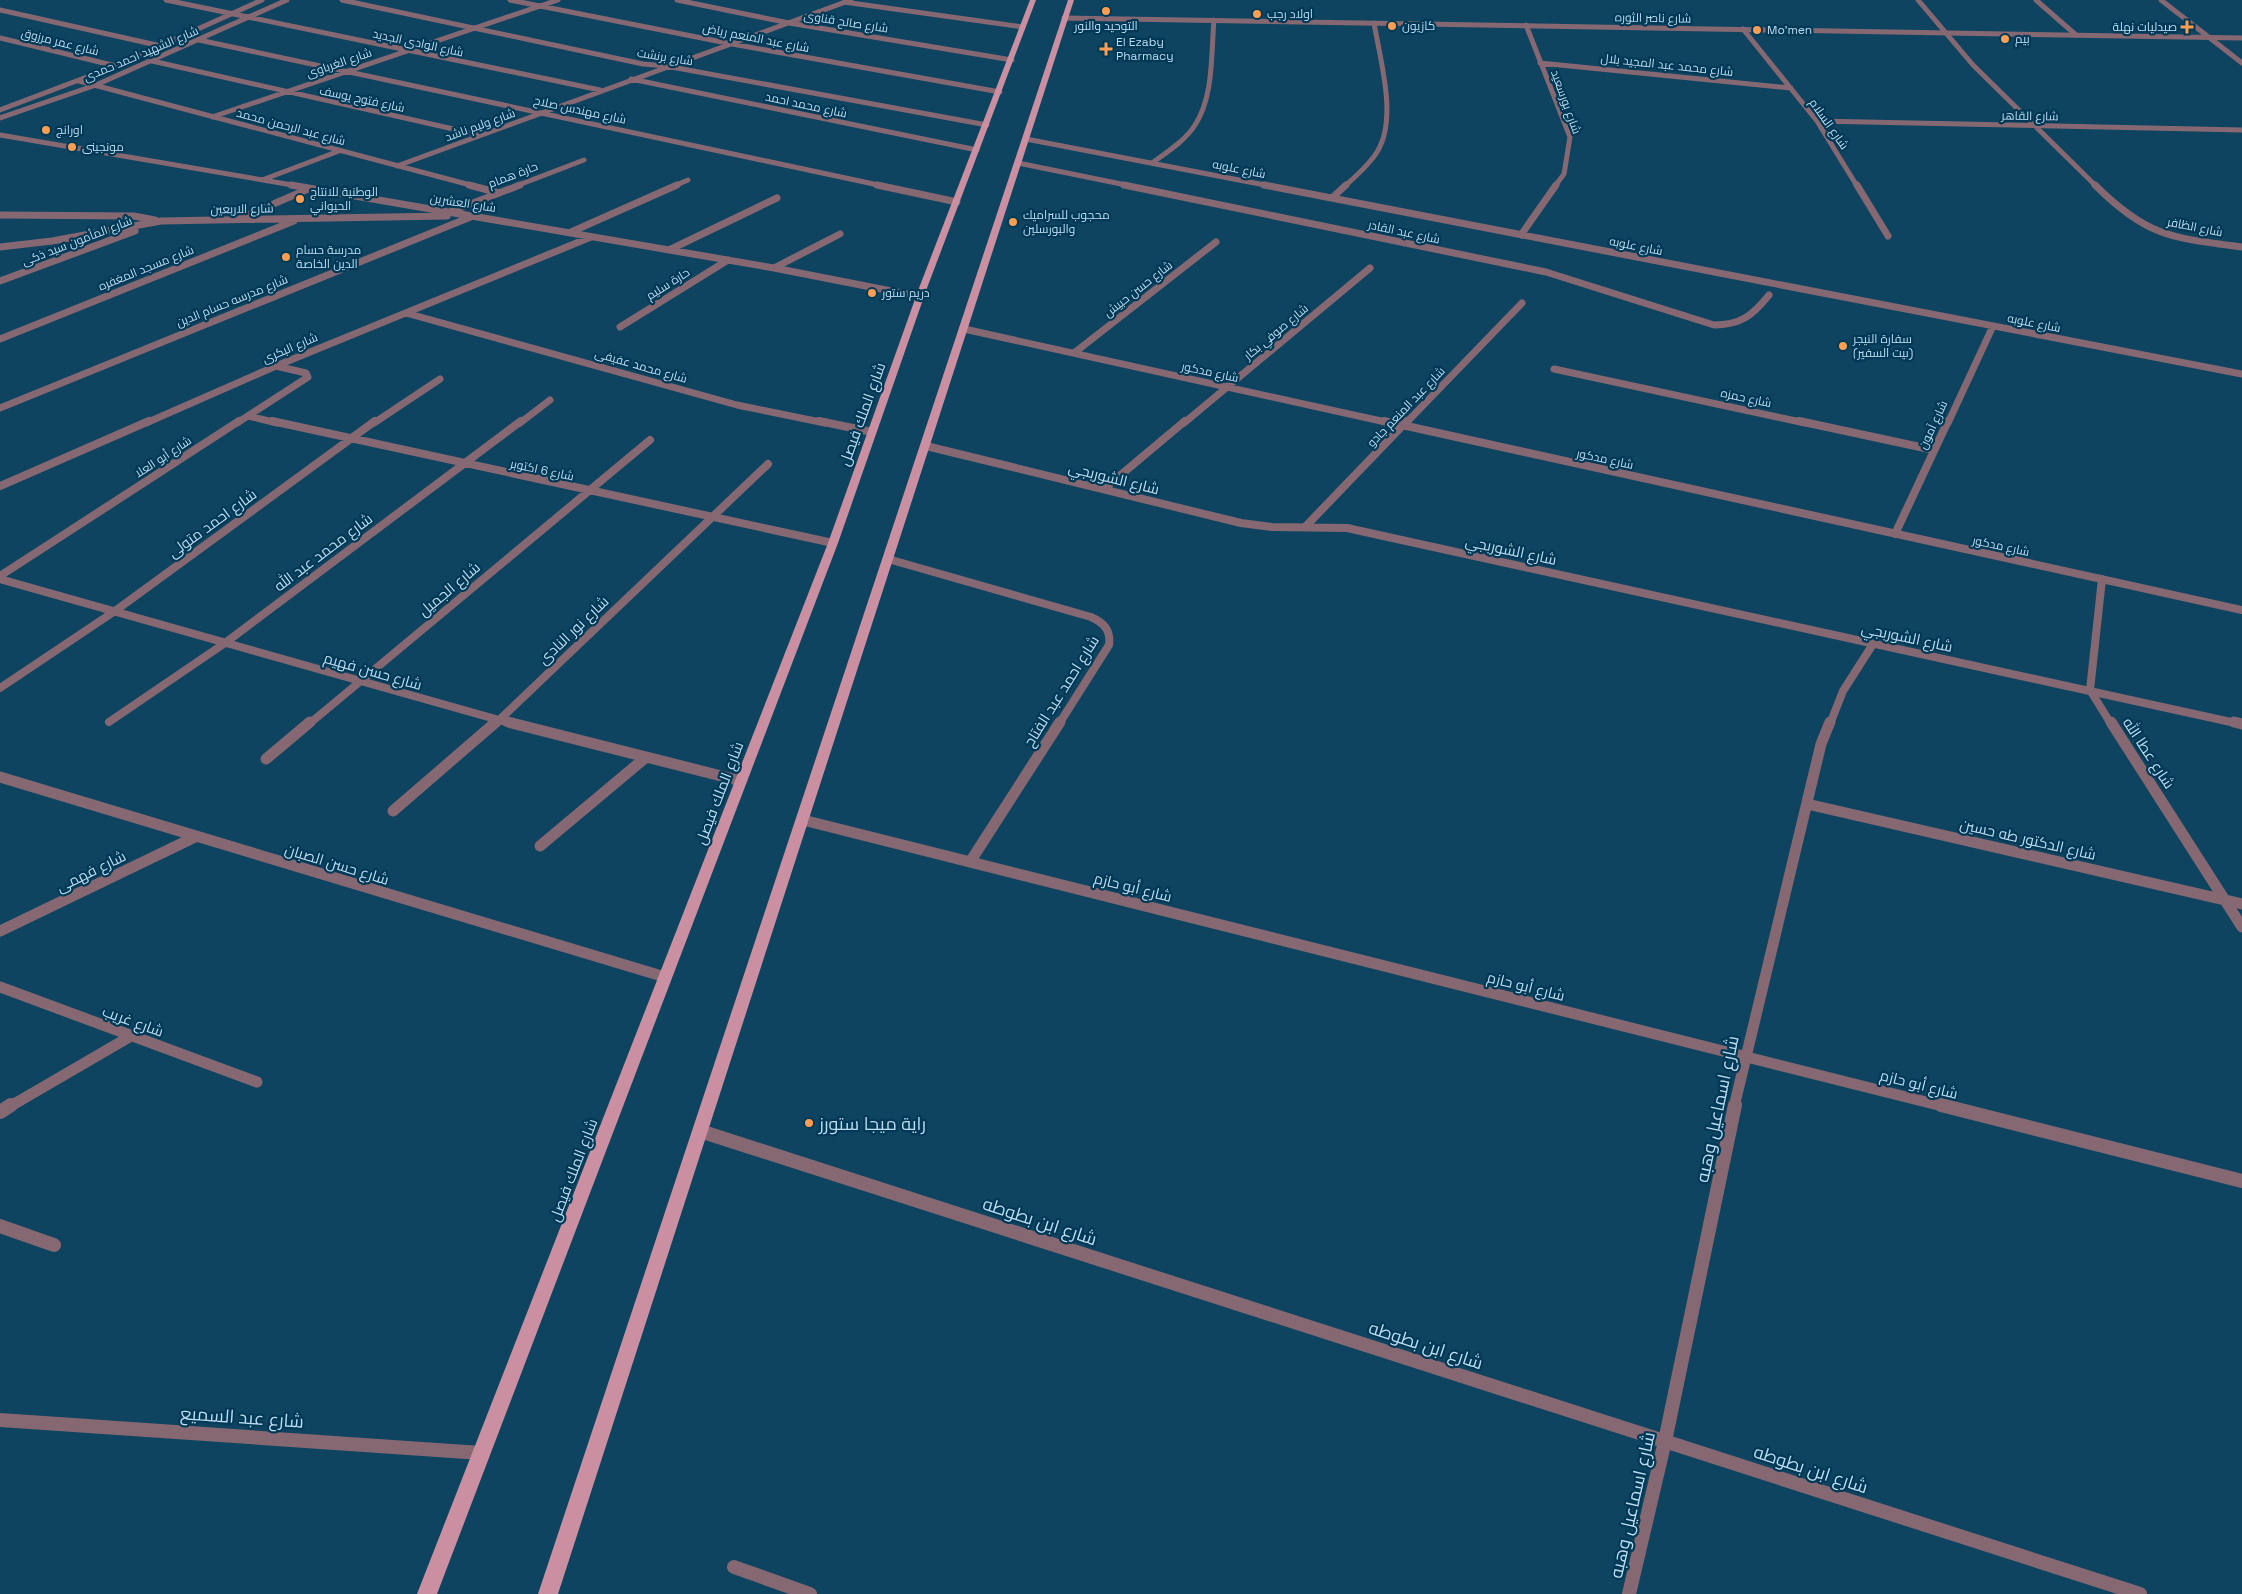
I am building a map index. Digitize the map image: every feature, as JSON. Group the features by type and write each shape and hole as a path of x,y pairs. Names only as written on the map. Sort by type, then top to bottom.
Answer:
{"main road":[{"name":"شارع الملك فيصل","path":"427,1594 833,543 872,432 1033,0"},
{"path":"548,1594 1071,0"}],"street":[{"name":"شارع الوادى الجديد","path":"166,0 601,90"},
{"name":"شارع الشهيد احمد حمدى","path":"0,110 116,66 262,0"},
{"name":"شارع الشهيد احمد حمدى","path":"0,118 96,85 287,0"},
{"name":"شارع برنشت","path":"342,0 643,64 666,66 987,125"},
{"name":"شارع عبد المنعم رياض","path":"510,0 732,44 1000,92"},
{"name":"شارع الغرباوى","path":"212,117 558,0"},
{"name":"شارع صالح قناوى","path":"677,0 789,23 1012,60"},
{"path":"835,0 1023,27"},
{"path":"1918,0 1942,33 2034,126"},
{"path":"2036,0 2076,35"},
{"path":"2161,0 2242,63"},
{"name":"شارع وليم ناشد","path":"397,166 848,1"},
{"path":"0,10 161,46"},
{"name":"شارع ناصر الثوره","path":"1064,18 2242,38"},
{"path":"1152,163 1184,137 1195,125 1204,106 1214,20"},
{"path":"1332,198 1378,152 1385,136 1388,120 1374,23"},
{"name":"شارع بورسعيد","path":"1521,235 1564,174 1569,155 1570,137 1526,26"},
{"name":"شارع السلام","path":"1744,29 1817,121 1888,236"},
{"name":"شارع عمر مرزوق","path":"0,38 116,66"},
{"name":"شارع مهندس صلاح","path":"199,40 350,70 957,202"},
{"name":"شارع فتوح يوسف","path":"152,61 481,135"},
{"name":"شارع محمد عبد المجيد بلال","path":"1540,63 1791,88"},
{"name":"شارع محمد احمد","path":"631,79 977,150"},
{"name":"شارع عبد الرحمن محمد","path":"79,81 499,193"},
{"name":"شارع القاهر","path":"1817,121 2242,130"},
{"name":"شارع الظافر","path":"2034,126 2125,212 2143,226 2175,236 2242,247"},
{"name":"شارع العشرين","path":"0,135 592,236 774,268 922,297"},
{"name":"شارع علوبه","path":"1026,139 2242,374"},
{"path":"261,181 339,150"},
{"name":"حارة همام","path":"450,212 584,160"},
{"name":"شارع عبد القادر","path":"1018,163 1546,272 1714,324 1730,326 1744,322 1769,295"},
{"path":"570,233 688,180"},
{"path":"235,220 309,189"},
{"path":"669,250 777,198"},
{"name":"شارع الاربعين","path":"0,215 134,216 161,221"},
{"name":"شارع الاربعين","path":"0,247 52,241 161,221 473,216"},
{"name":"شارع مدرسه حسام الدين","path":"0,408 473,216"},
{"name":"شارع مسجد المغفره","path":"0,339 300,219"},
{"name":"شارع المأمون سيد ذكى","path":"0,281 161,221"},
{"path":"774,268 840,234"},
{"name":"شارع البكرى","path":"0,486 276,366 592,236"},
{"name":"شارع حسن حبيش","path":"1074,353 1216,242"},
{"name":"حارة سليم","path":"620,327 728,260"},
{"name":"شارع صوفي بكار","path":"1104,489 1370,268"},
{"name":"شارع عبد المنعم جادو","path":"1306,526 1522,303"},
{"name":"شارع محمد عفيفى","path":"406,312 737,405 872,432"},
{"name":"شارع آمون","path":"1895,534 1993,326"},
{"name":"شارع مدكور","path":"964,329 2242,610"},
{"name":"شارع أبو العلا","path":"0,577 308,377 306,373 276,366"},
{"name":"شارع حمزه","path":"1554,369 1934,450"},
{"name":"شارع احمد متولى","path":"0,688 115,611 350,438 440,379"},
{"name":"شارع محمد عبد الله","path":"109,722 225,643 550,400"},
{"name":"شارع 6 اكتوبر","path":"248,416 465,465 833,543"},
{"name":"شارع الجميل","path":"266,759 650,440"},
{"name":"شارع الشوربجي","path":"926,446 1241,523 1272,526 1347,528 2242,724"},
{"name":"شارع نور النادى","path":"393,811 499,720 768,464"},
{"name":"شارع احمد عبد الفتاح","path":"888,559 1091,617 1102,622 1108,629 1111,637 1109,645 970,862"},
{"name":"شارع حسن فهيم","path":"0,577 499,720 741,781"},
{"path":"2090,690 2102,579"},
{"name":"شارع اسماعيل وهبه","path":"1629,1594 1665,1441 1746,1056 1820,744 1843,691 1873,644"},
{"name":"شارع عطا الله","path":"2090,690 2242,927"},
{"path":"540,846 645,758"},
{"name":"شارع حسن الصبان","path":"0,778 665,977"},
{"name":"شارع الدكتور طه حسين","path":"1807,804 2242,904"},
{"name":"شارع أبو حازم","path":"802,820 2242,1181"},
{"name":"شارع فهمى","path":"0,931 194,837"},
{"name":"شارع غريب","path":"0,987 257,1082"},
{"path":"0,1112 131,1036"},
{"name":"شارع ابن بطوطه","path":"700,1131 2140,1594"},
{"path":"0,1226 54,1245"},
{"name":"شارع عبد السميع","path":"0,1420 481,1453"},
{"path":"734,1567 810,1594"}],"place":[{"name":"التوحيد والنور","path":"1106,11"},
{"name":"اولاد رجب","path":"1257,14"},
{"name":"كازيون","path":"1392,26"},
{"name":"صيدليات نهلة","path":"2187,27"},
{"name":"Mo'men","path":"1757,30"},
{"name":"بيم","path":"2005,39"},
{"name":"El Ezaby Pharmacy","path":"1106,49"},
{"name":"اورانج","path":"46,130"},
{"name":"مونجينى","path":"72,147"},
{"name":"الوطنية للانتاج الحيواني","path":"300,199"},
{"name":"محجوب للسراميك والبورسلين","path":"1013,222"},
{"name":"مدرسة حسام الدين الخاصة","path":"286,257"},
{"name":"دريم ستور","path":"872,293"},
{"name":"سفارة النيجر (بيت السفير)","path":"1843,346"},
{"name":"راية ميجا ستورز","path":"809,1123"}]}
